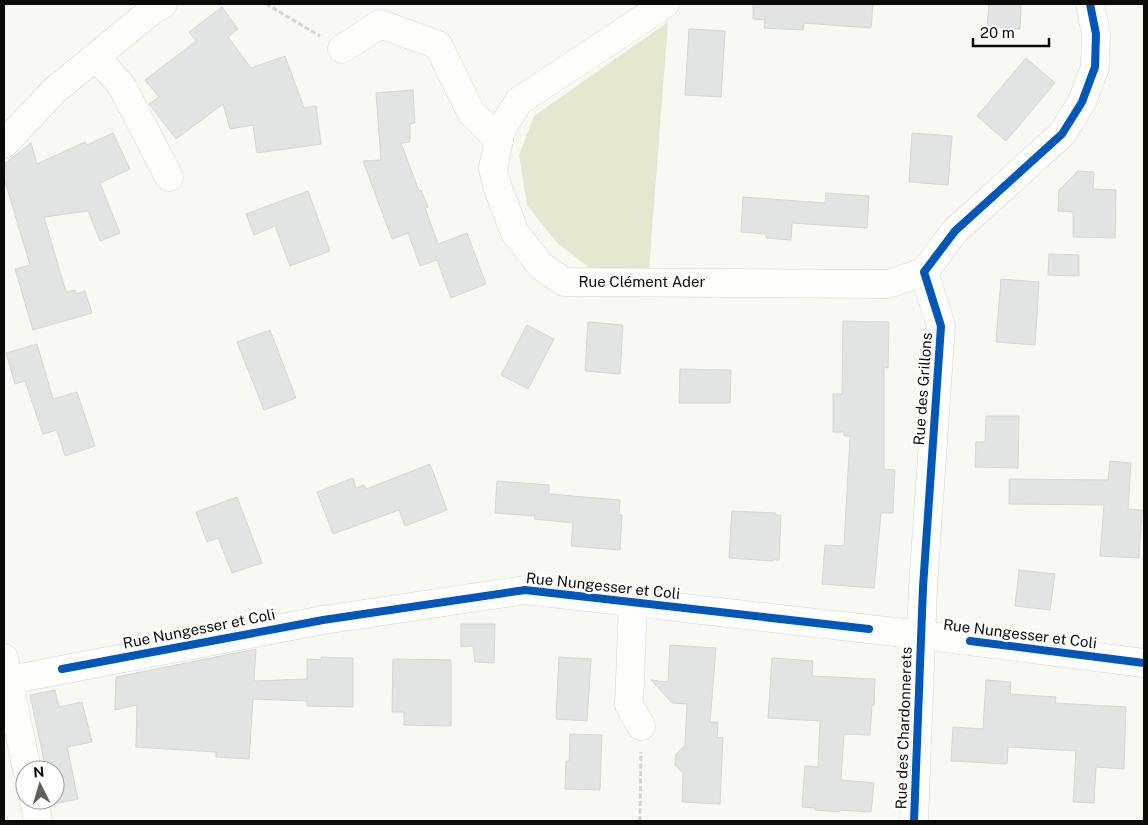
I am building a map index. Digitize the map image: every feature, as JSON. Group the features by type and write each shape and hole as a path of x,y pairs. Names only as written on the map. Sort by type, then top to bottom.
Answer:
{"street":[{"path":"4,144 56,90 150,12 163,4"},
{"name":"Rue Clément Ader","path":"665,4 519,101 501,130 493,168 497,186 515,233 541,266 564,282 888,284 924,272"},
{"path":"924,272 954,231 1062,134 1082,102 1095,67 1096,34 1090,4"},
{"path":"342,49 380,24 438,45 471,112 499,140"},
{"path":"96,57 122,86 169,177"},
{"name":"Rue des Grillons","path":"921,635 941,326 924,272"},
{"name":"Rue Nungesser et Coli","path":"5,673 323,620 525,590 921,635 1144,663"},
{"path":"633,602 629,705 640,726"},
{"name":"Rue des Chardonnerets","path":"914,821 921,635"},
{"path":"5,673 25,760"}],"path":[{"path":"266,4 342,49"},
{"path":"640,726 640,821"}],"green space":[{"path":"668,22 649,270 590,268 557,243 527,205 519,155 534,116"}],"building":[{"path":"753,4 873,4 871,28 804,23 803,30 764,28 765,20 753,19"},
{"path":"989,4 1021,4 1020,29 987,27"},
{"path":"222,7 238,29 228,37 251,68 285,56 304,108 316,106 321,144 257,153 253,125 230,129 223,104 176,139 149,104 159,97 145,80 196,41 189,32"},
{"path":"689,29 725,31 721,97 685,95"},
{"path":"1026,58 1055,83 1006,141 977,116"},
{"path":"413,90 415,123 410,124 410,142 401,143 419,191 421,190 428,207 425,208 438,244 467,233 486,284 451,298 437,260 420,266 408,233 392,239 363,161 381,160 376,93"},
{"path":"113,133 130,169 100,183 120,233 100,241 88,211 44,217 66,292 75,290 76,294 85,291 92,313 33,330 15,269 30,265 4,178 4,164 31,143 37,164 85,142 87,145"},
{"path":"912,133 952,136 948,185 909,182"},
{"path":"1078,171 1094,172 1093,189 1116,190 1115,238 1073,237 1073,212 1058,211 1059,190"},
{"path":"308,191 330,251 290,266 275,226 254,235 246,214"},
{"path":"826,193 869,196 867,228 792,223 791,240 766,238 766,234 741,232 743,197 825,203"},
{"path":"1049,254 1079,255 1079,276 1048,275"},
{"path":"1001,279 1039,282 1035,345 996,342"},
{"path":"843,321 889,322 888,368 884,367 884,469 895,470 893,513 881,513 874,588 822,584 825,545 844,546 850,436 844,436 844,432 833,432 833,394 842,394"},
{"path":"588,322 623,325 620,374 585,371"},
{"path":"527,325 554,339 528,389 501,375"},
{"path":"270,330 296,398 264,410 237,342"},
{"path":"37,344 53,399 77,392 95,446 65,456 57,430 43,434 25,381 15,384 6,353"},
{"path":"680,369 731,370 730,403 679,403"},
{"path":"986,416 1019,416 1018,468 975,467 976,442 985,442"},
{"path":"1110,461 1131,463 1128,509 1142,510 1139,558 1100,556 1104,505 1009,504 1009,479 1108,480"},
{"path":"430,464 447,510 405,526 399,510 333,534 317,492 353,478 356,488 364,485 366,489"},
{"path":"497,481 549,485 549,494 620,500 619,515 622,515 620,550 571,546 573,523 534,519 535,516 495,513"},
{"path":"237,497 262,563 232,573 218,538 207,542 196,512"},
{"path":"732,511 776,513 776,515 781,515 779,560 729,558"},
{"path":"1019,570 1055,574 1050,610 1015,606"},
{"path":"461,624 495,624 494,663 475,662 473,646 461,647"},
{"path":"670,645 716,648 710,722 718,722 717,737 723,738 720,804 682,802 683,773 675,765 676,754 685,746 687,704 672,703 651,680 668,682"},
{"path":"256,649 254,681 307,679 307,659 321,660 321,657 353,658 353,707 307,706 307,701 253,699 249,759 216,757 216,752 136,747 137,705 115,710 116,677"},
{"path":"559,657 591,659 587,721 556,719"},
{"path":"772,658 813,661 812,676 875,679 870,735 844,734 841,780 874,783 871,812 840,810 839,812 802,807 805,766 818,767 820,721 768,718"},
{"path":"393,659 451,660 451,726 404,725 404,712 392,712"},
{"path":"986,680 1011,682 1010,694 1056,697 1055,703 1126,707 1124,769 1096,767 1094,803 1073,802 1076,751 1008,747 1007,764 951,761 953,727 983,729"},
{"path":"55,690 59,707 82,702 92,742 67,747 78,799 65,802 65,760 44,760 30,695"},
{"path":"570,734 602,735 600,790 565,789 566,761 569,761"}],"cycle path":[{"path":"914,821 923,587 941,326 924,272 955,231 1062,134 1082,102 1095,67 1096,34 1090,4"},
{"path":"62,669 323,620 525,590 869,629"},
{"path":"970,641 1144,663"}]}
